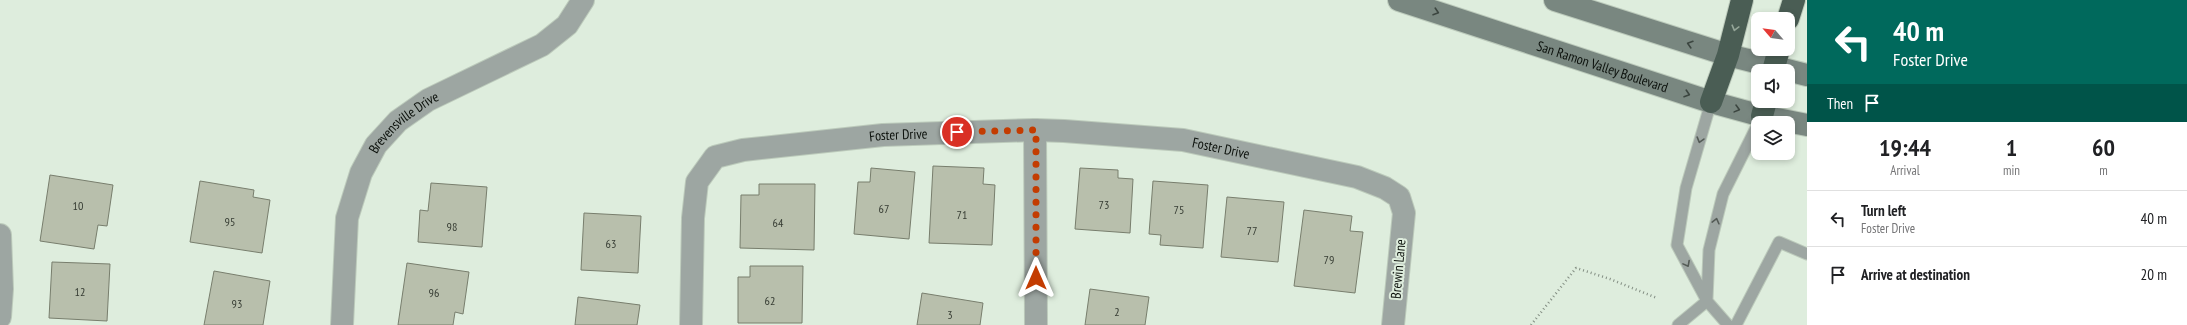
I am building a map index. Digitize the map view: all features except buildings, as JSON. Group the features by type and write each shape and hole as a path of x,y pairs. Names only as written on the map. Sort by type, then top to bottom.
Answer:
{"highway":[{"path":"1711,102 1728,55 1742,0"},
{"path":"1790,12 1794,0"}],"main road":[{"name":"San Ramon Valley Boulevard","path":"1400,0 1711,102 1761,116"},
{"path":"1555,0 1728,55 1775,62 1807,75"},
{"name":"San Ramon Valley Boulevard","path":"1795,123 1807,125"}],"street":[{"name":"Brevensville Drive","path":"342,325 347,218 361,173 376,145 398,121 428,100 542,45 567,25 582,0"},
{"name":"Foster Drive","path":"691,325 693,218 697,182 715,157 743,150 883,135 1036,130 1183,140 1350,176 1385,188 1399,197 1404,213"},
{"path":"1036,130 1036,325"},
{"name":"Brewin Lane","path":"1393,325 1404,213"},
{"path":"0,235 2,289 0,317"}],"lane":[{"path":"1711,102 1686,188 1677,245 1707,301 1728,325"},
{"path":"1678,325 1707,301 1709,250 1723,194 1751,137"},
{"path":"1736,325 1779,242 1807,254"}],"path":[{"path":"1531,325 1576,268 1610,279 1657,298"}],"route":[{"path":"957,132 1036,130 1036,278"}]}
